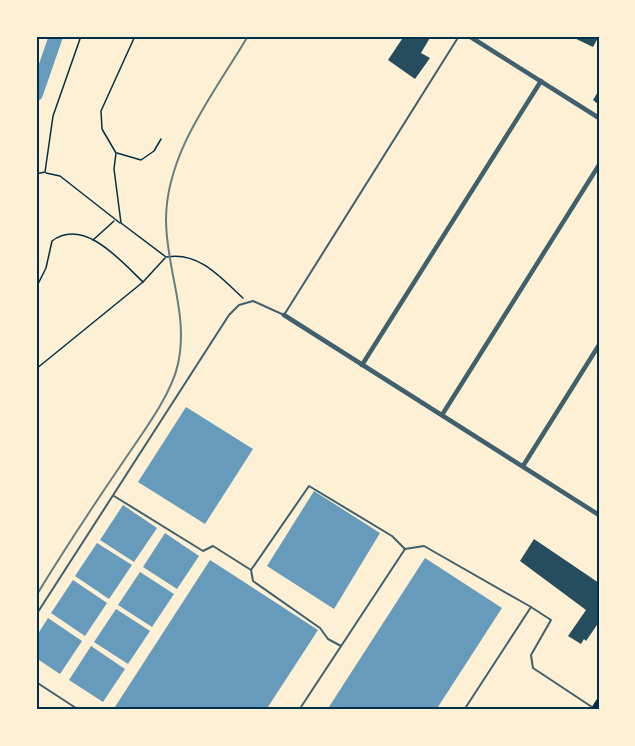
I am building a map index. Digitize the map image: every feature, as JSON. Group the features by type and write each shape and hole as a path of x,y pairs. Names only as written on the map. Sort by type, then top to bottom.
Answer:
{"street":[{"path":"469,36 599,118"},
{"path":"362,365 541,81"},
{"path":"442,415 599,165"},
{"path":"284,315 599,515"},
{"path":"523,466 599,345"}],"lane":[{"path":"36,615 230,315 237,307 248,302 260,303 284,315 459,36"},
{"path":"341,647 253,581 251,570 310,486 392,536 405,549"},
{"path":"114,496 203,552 213,546 251,570"},
{"path":"299,710 405,549 424,546 551,620 531,655 533,668 596,707"},
{"path":"464,710 531,607"},
{"path":"36,682 79,710"}],"path":[{"path":"45,172 53,116 81,36"},
{"path":"121,223 114,169 116,153 102,129 101,111 135,36"},
{"path":"116,153 141,160 154,151 162,139"},
{"path":"36,174 45,172 60,176 166,257 187,257 208,266 248,302"},
{"path":"92,240 116,220"},
{"path":"36,288 46,268 52,241 69,233 81,234 92,240 120,260 143,282"},
{"path":"36,369 143,282 166,257"}],"water":[{"path":"186,407 253,449 205,524 138,482"},
{"path":"314,491 380,533 334,609 267,566"},
{"path":"123,505 157,528 134,562 100,540"},
{"path":"165,533 199,556 177,589 143,567"},
{"path":"97,543 132,565 109,599 75,576"},
{"path":"425,558 502,608 436,710 327,710"},
{"path":"210,560 318,630 266,710 113,710"},
{"path":"140,572 174,594 152,627 118,605"},
{"path":"73,580 107,603 85,636 51,613"},
{"path":"116,609 150,631 128,664 94,642"},
{"path":"48,618 82,641 60,674 36,658 36,637"},
{"path":"91,646 125,669 103,702 69,680"}],"building":[{"path":"404,36 431,36 421,53 430,58 415,79 388,60"},
{"path":"570,36 599,36 593,47"},
{"path":"599,90 599,105 593,100"},
{"path":"534,539 599,583 599,622 586,641 584,639 581,644 568,636 586,610 520,561"}],"waterway":[{"path":"36,94 56,36"}],"railway":[{"path":"36,596 155,415 174,376 181,345 181,327 167,238 168,195 183,147 248,36"}]}
